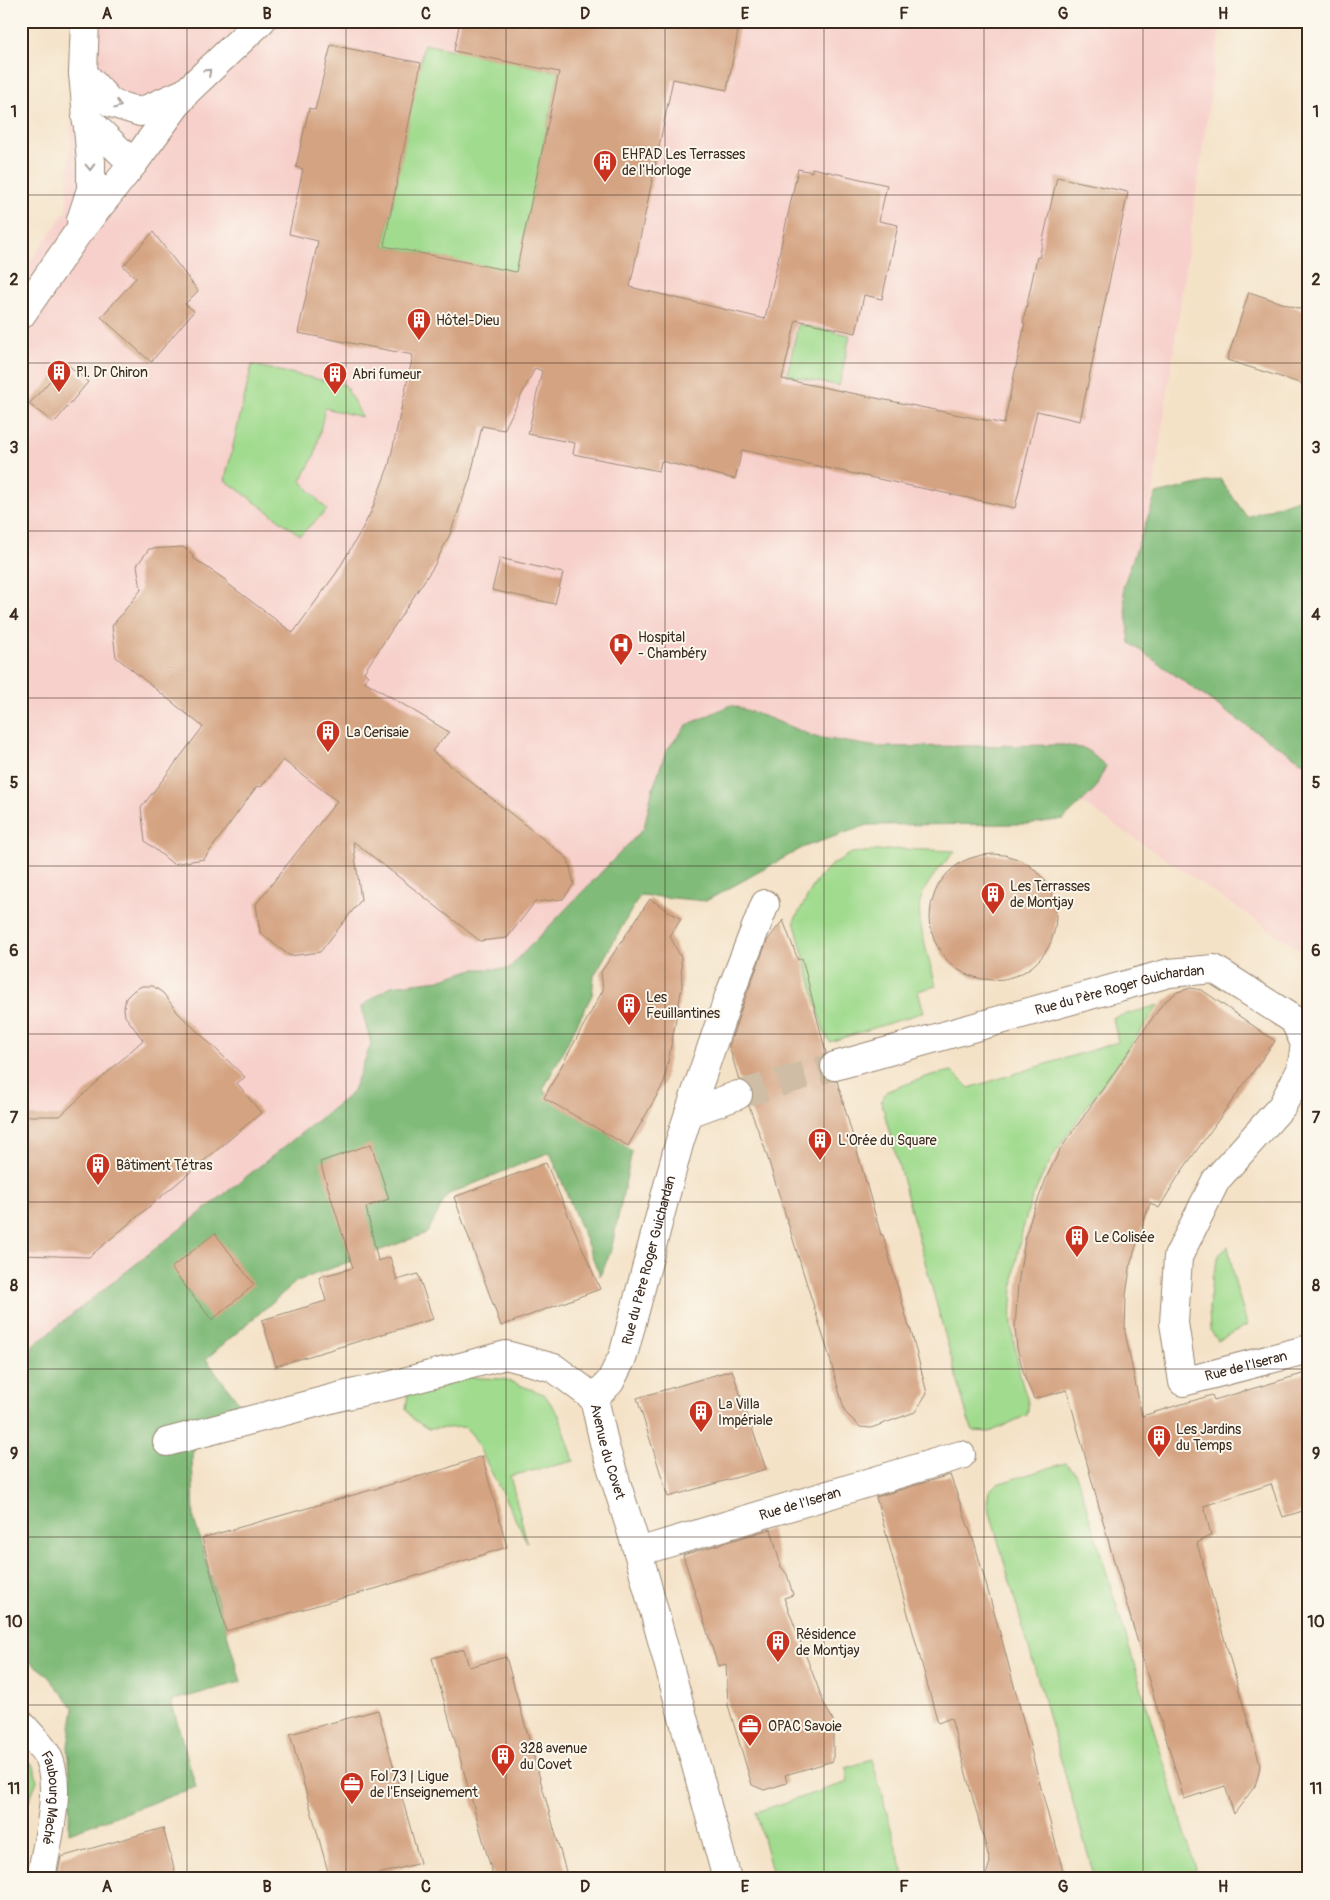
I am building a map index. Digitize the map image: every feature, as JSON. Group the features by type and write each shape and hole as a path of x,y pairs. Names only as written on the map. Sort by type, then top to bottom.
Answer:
{"street":[{"path":"76,234 91,189 83,72 85,21"},
{"path":"21,315 76,234 134,164 186,92 261,21"},
{"path":"83,72 111,103 140,112 186,92"},
{"path":"86,118 134,164"},
{"name":"Rue du Père Roger Guichardan","path":"594,1398 610,1382 623,1356 679,1144 729,996 765,904"},
{"name":"Rue du Père Roger Guichardan","path":"835,1066 1169,973 1214,969 1294,1020 1305,1044 1302,1070 1282,1106 1216,1180 1178,1257 1174,1323 1183,1382"},
{"path":"689,1113 738,1095"},
{"name":"Rue de l'Iseran","path":"1183,1382 1309,1349"},
{"name":"Avenue du Covet","path":"167,1442 506,1355 554,1368 594,1398 605,1447 638,1552 727,1879"},
{"name":"Rue de l'Iseran","path":"638,1552 961,1455"},
{"name":"Faubourg Maché","path":"21,1724 48,1757 54,1784 52,1811 41,1879"}],"shaded area":[{"name":"Hospital - Chambéry","path":"77,21 1221,21 1134,626 1309,705 1309,956 1085,805 669,803 508,969 21,1355 21,274 66,211"}],"green space":[{"path":"424,44 559,72 516,273 384,246"},
{"path":"798,324 850,335 839,386 787,375"},
{"path":"252,365 345,385 362,417 325,408 315,454 301,481 327,510 300,535 225,480"},
{"path":"1220,479 1247,517 1309,495 1309,766 1238,720 1130,643 1123,587 1156,494"},
{"path":"731,705 815,737 878,747 1063,745 1086,749 1106,766 1094,790 1064,819 1029,824 868,825 804,847 706,901 640,895 594,976 592,995 543,1090 632,1151 611,1251 600,1276 550,1152 447,1195 427,1233 297,1281 206,1359 240,1404 208,1415 192,1455 194,1519 241,1682 171,1701 196,1787 69,1833 70,1777 68,1746 74,1708 46,1674 21,1655 21,1355 352,1093 371,1044 361,1007 391,986 439,980 473,969 508,969 644,828 652,791 666,751 687,725"},
{"path":"900,849 955,851 930,881 920,902 919,910 922,931 936,986 918,991 924,1012 830,1042 824,1032 794,921 816,881 831,865 852,853"},
{"path":"1159,1005 1055,1154 1043,1174 1027,1213 1017,1258 1012,1312 1015,1351 1028,1401 1027,1415 990,1432 973,1431 968,1419 881,1101 887,1091 932,1075 952,1071 969,1088 1118,1042 1113,1018"},
{"path":"1228,1246 1235,1282 1247,1325 1218,1341 1210,1330 1209,1308 1212,1278 1220,1253"},
{"path":"463,1377 503,1379 544,1394 559,1415 574,1461 510,1476 527,1542 473,1436 465,1427 428,1429 413,1419 406,1409 408,1393"},
{"path":"1065,1463 1074,1471 1079,1482 1199,1879 1095,1879 987,1502 989,1491 997,1484"},
{"path":"21,1758 34,1766 37,1781 21,1820"},
{"path":"872,1759 905,1879 774,1879 756,1812 848,1782 846,1768"}],"building":[{"path":"460,21 740,21 727,90 673,79 630,287 765,319 798,169 812,172 812,168 887,185 879,221 898,225 882,299 864,295 856,333 796,320 782,379 1004,424 1037,257 1039,258 1057,177 1128,192 1080,421 1037,411 1015,508 742,450 735,479 661,461 659,471 573,454 575,443 528,434 542,371 535,368 504,430 482,426 470,479 450,534 434,566 364,672 368,676 364,681 449,732 432,751 568,859 574,884 563,899 535,902 507,938 480,941 353,841 361,900 320,952 290,956 260,933 256,904 337,801 283,760 261,787 257,786 204,859 173,864 145,841 141,808 203,727 116,657 112,626 141,590 137,565 149,549 183,547 192,554 193,558 227,581 227,583 293,633 337,572 361,531 371,512 389,465 413,355 298,333 318,241 289,234 303,169 296,167 309,108 315,110 331,45 421,63 384,246 516,272 559,72 454,51"},
{"path":"153,232 198,291 185,304 194,311 151,362 101,317 136,278 123,266"},
{"path":"1249,292 1309,312 1309,386 1227,360"},
{"name":"Pl. Dr Chiron","path":"66,363 88,382 54,423 29,404"},
{"path":"500,558 563,573 555,604 492,590"},
{"name":"Les Terrasses de Montjay","path":"993,854 1017,858 1038,872 1052,893 1056,917 1052,941 1038,962 1017,976 993,980 969,976 948,962 934,941 930,917 934,893 948,872 969,858"},
{"name":"Les Feuillantines","path":"650,899 681,919 670,936 681,958 682,987 664,1083 628,1146 544,1098 603,990 601,972"},
{"name":"L'Orée du Square","path":"783,920 798,960 802,958 826,1053 820,1062 820,1071 824,1077 831,1081 837,1081 881,1235 883,1235 910,1327 927,1393 915,1412 871,1428 860,1427 845,1412 764,1146 749,1106 753,1098 753,1090 748,1083 739,1080 729,1046 767,941"},
{"name":"Bâtiment Tétras","path":"142,986 153,986 163,993 178,1013 245,1077 237,1083 261,1113 89,1257 21,1255 21,1116 60,1116 143,1040 125,1016 124,1008 126,998"},
{"path":"1191,988 1202,990 1275,1041 1179,1175 1159,1208 1150,1203 1131,1262 1126,1295 1125,1332 1142,1416 1212,1395 1214,1400 1309,1372 1309,1509 1283,1517 1271,1484 1204,1506 1211,1535 1197,1543 1260,1764 1255,1786 1234,1814 1225,1786 1184,1799 1115,1565 1067,1390 1034,1399 1025,1378 1017,1348 1015,1328 1018,1284 1025,1239 1048,1174 1060,1150 1163,1003 1177,992"},
{"path":"371,1144 389,1199 366,1207 378,1261 390,1257 397,1280 418,1274 433,1319 276,1366 262,1320 326,1301 319,1277 353,1268 320,1162"},
{"path":"546,1163 600,1289 501,1326 454,1197"},
{"path":"215,1233 254,1285 212,1320 171,1268"},
{"name":"La Villa Impériale","path":"732,1370 766,1469 668,1497 637,1398"},
{"path":"482,1456 507,1547 378,1588 226,1631 202,1538 445,1469"},
{"path":"950,1475 975,1545 1065,1879 985,1879 990,1862 951,1718 938,1723 876,1497"},
{"name":"Résidence de Montjay","path":"771,1529 781,1567 787,1574 793,1595 784,1598 825,1706 833,1720 833,1761 785,1775 787,1783 764,1790 752,1785 728,1705 726,1664 718,1666 683,1555"},
{"name":"328 avenue du Covet","path":"464,1649 469,1667 506,1657 568,1879 494,1879 432,1658"},
{"path":"378,1710 420,1863 360,1879 330,1879 290,1734"},
{"path":"163,1828 177,1879 57,1879 61,1857"}],"tunnel":[{"path":"738,1095 835,1066"}],"place":[{"name":"EHPAD Les Terrasses de l'Horloge","path":"605,183"},
{"name":"Hôtel-Dieu","path":"419,341"},
{"name":"Pl. Dr Chiron","path":"59,393"},
{"name":"Abri fumeur","path":"335,395"},
{"name":"Hospital - Chambéry","path":"621,666"},
{"name":"La Cerisaie","path":"328,753"},
{"name":"Les Terrasses de Montjay","path":"993,915"},
{"name":"Les Feuillantines","path":"629,1026"},
{"name":"L'Orée du Square","path":"820,1161"},
{"name":"Bâtiment Tétras","path":"98,1186"},
{"name":"Le Colisée","path":"1077,1258"},
{"name":"La Villa Impériale","path":"701,1433"},
{"name":"Les Jardins du Temps","path":"1159,1458"},
{"name":"Résidence de Montjay","path":"778,1663"},
{"name":"OPAC Savoie","path":"750,1747"},
{"name":"328 avenue du Covet","path":"503,1777"},
{"name":"Fol 73 | Ligue de l'Enseignement","path":"352,1805"}]}
